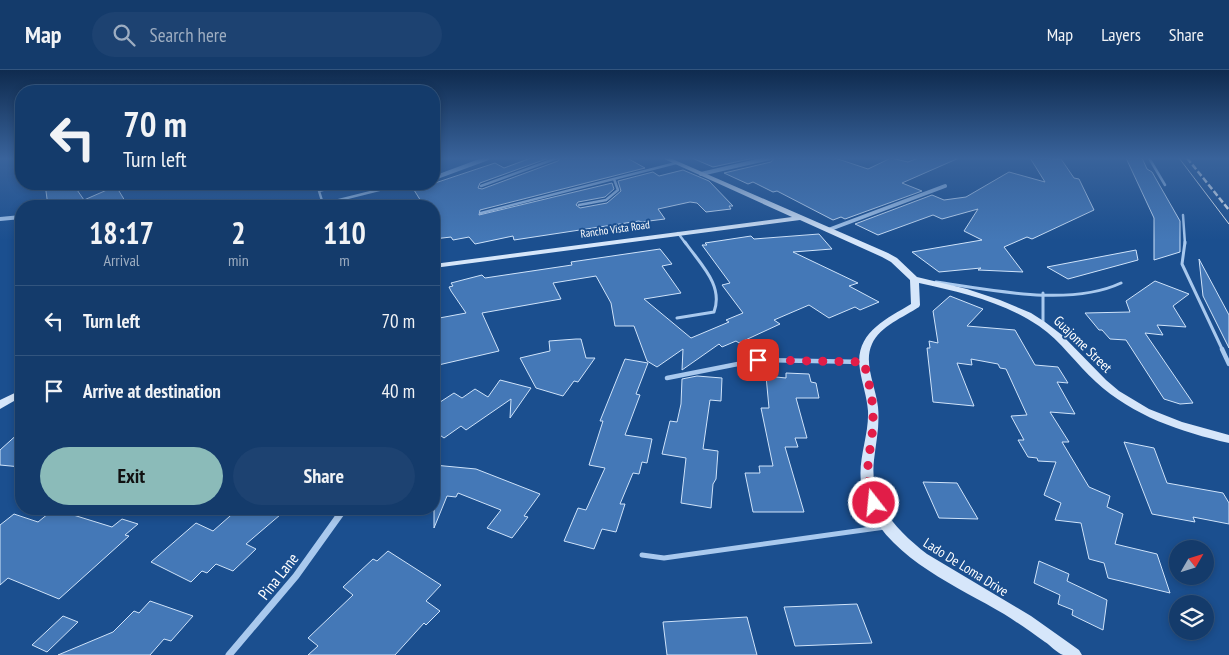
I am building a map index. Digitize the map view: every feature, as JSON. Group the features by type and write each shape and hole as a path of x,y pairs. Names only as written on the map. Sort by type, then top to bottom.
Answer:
{"street":[{"path":"727,185 894,260 914,279"},
{"path":"828,230 945,186"},
{"name":"Rancho Vista Road","path":"440,265 800,217"},
{"path":"0,219 15,218"},
{"name":"Guajome Street","path":"914,279 968,291 1017,310 1043,324 1064,341 1103,383 1147,412 1201,433 1229,439"},
{"name":"Lado De Loma Drive","path":"914,279 916,305 874,333 864,350 864,362 872,397 874,417 866,473 870,494 887,526 917,554 1032,625 1074,655"},
{"path":"0,405 15,396"},
{"name":"Pina Lane","path":"229,655 296,576 340,515"}],"lane":[{"path":"481,214 590,185"},
{"path":"579,206 600,202 612,196 618,190 616,185"},
{"path":"322,200 319,191 323,190"},
{"path":"339,200 379,190"},
{"path":"1183,215 1186,235 1182,264 1229,364"},
{"path":"677,318 714,312 718,300 716,286 678,233"},
{"path":"914,279 982,289 1043,293 1094,293 1114,289 1121,283"},
{"path":"1043,293 1043,324"},
{"path":"667,378 740,362 758,360 864,362"},
{"path":"642,555 664,558 887,526"}],"building":[{"path":"440,185 479,185 478,188 482,189 492,185 577,185 480,210 479,215 602,185 613,185 614,189 605,197 578,202 576,205 580,208 607,203 621,191 619,185 713,185 733,206 729,206 731,209 706,212 697,203 690,202 658,209 665,219 639,221 514,240 513,236 475,244 469,237 453,240 451,237 440,238 440,200 420,200 414,190 440,190"},
{"path":"760,185 908,185 922,191 845,219 841,217 833,220 777,191 773,192"},
{"path":"986,185 1082,185 1094,210 1032,239 1027,237 1004,247 1023,272 978,270 981,268 939,272 912,252 982,240 964,231 978,209 942,219 933,215 878,235 855,224 932,195 944,200 966,197"},
{"path":"1139,185 1160,185 1180,221 1180,252 1154,260 1154,218"},
{"path":"46,190 77,190 84,200 47,200"},
{"path":"107,190 118,190 124,200 84,200"},
{"path":"819,234 832,249 793,252 858,283 849,286 879,302 860,310 855,307 829,318 809,305 774,320 780,324 739,343 736,341 722,347 719,344 682,370 683,349 657,367 647,361 634,326 615,326 611,303 596,276 553,283 561,299 482,313 499,351 440,365 440,318 466,313 449,287 453,286 451,283 482,275 485,278 572,265 571,262 660,249 672,264 662,266 681,293 644,299 691,338 729,322 726,320 743,313 722,285 730,283 702,245 751,236 754,239"},
{"path":"1136,250 1138,260 1068,279 1047,267"},
{"path":"1199,259 1229,315 1229,348 1203,296"},
{"path":"1155,281 1189,294 1173,306 1186,327 1157,325 1163,335 1145,333 1193,403 1180,404 1164,399 1126,340 1110,339 1102,330 1099,330 1085,313 1130,312 1126,301"},
{"path":"950,296 983,309 967,326 1015,330 1035,365 1058,367 1068,383 1057,382 1075,414 1050,412 1069,442 1062,442 1089,487 1110,496 1107,507 1123,514 1115,544 1157,554 1170,593 1108,578 1104,563 1089,559 1081,523 1055,520 1061,503 1044,495 1056,462 1038,461 1037,458 1028,457 1018,440 1024,440 1011,416 1027,415 1006,369 1000,368 998,364 971,359 972,365 957,363 974,406 933,402 927,348 930,348 929,341 938,343 933,311"},
{"path":"581,339 586,358 595,358 578,382 574,381 563,396 536,388 520,358 550,351 549,341"},
{"path":"625,359 648,363 636,394 640,395 625,435 652,439 647,463 642,462 639,474 633,473 620,504 625,504 616,532 602,529 594,549 564,541 578,508 586,510 605,468 589,465 603,421 600,421"},
{"path":"786,373 809,374 811,382 816,383 819,398 796,398 807,438 795,438 798,447 785,447 804,512 753,512 745,473 760,473 759,466 773,466 761,408 769,408 766,376 786,378"},
{"path":"697,376 722,378 721,401 710,400 703,449 718,451 711,508 681,503 686,458 662,454 670,421 677,422 681,404 682,379"},
{"path":"500,380 531,388 510,418 511,399 466,430 461,426 444,438 440,435 440,402 454,393 462,398 475,389 488,397"},
{"path":"15,436 15,466 0,465 0,450"},
{"path":"1124,442 1154,448 1167,483 1223,493 1229,503 1229,524 1193,517 1195,522 1152,514"},
{"path":"440,466 476,469 540,494 524,516 528,517 512,538 487,528 501,510 458,493 456,497 447,496 440,513"},
{"path":"923,482 957,483 978,519 939,518"},
{"path":"14,514 38,522 47,515 73,515 112,527 122,519 138,524 125,535 129,536 59,599 8,578 0,585 0,525"},
{"path":"231,515 280,515 246,544 256,549 233,571 216,564 207,573 202,571 191,582 151,562 196,523 213,531"},
{"path":"434,515 439,515 434,528"},
{"path":"388,551 441,585 426,601 440,611 426,625 424,623 395,655 308,655 318,646 308,638 353,595 343,587 373,559 377,561"},
{"path":"1039,561 1069,574 1067,581 1107,600 1103,630 1072,615 1073,610 1058,604 1060,595 1034,583"},
{"path":"150,601 193,616 171,641 164,639 150,655 58,655 113,632 134,611 139,613"},
{"path":"857,604 872,643 795,646 784,607"},
{"path":"63,616 78,622 47,652 32,645"},
{"path":"747,617 757,655 667,655 663,622"}],"tram line":[{"path":"1200,185 1229,224"}],"railway":[{"path":"1209,185 1229,210"}],"route":[{"path":"758,360 864,362 872,397 874,417 866,473 870,494 874,503"}]}
